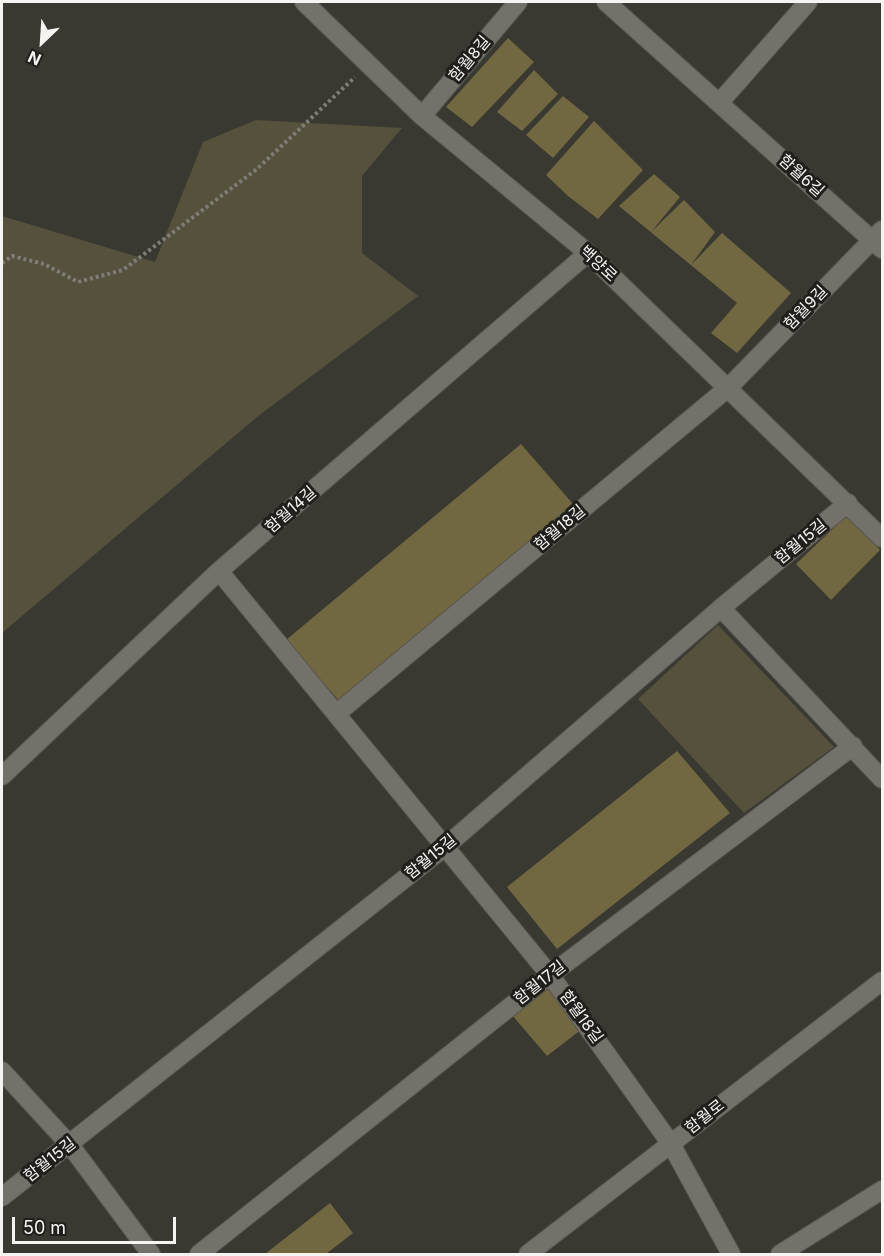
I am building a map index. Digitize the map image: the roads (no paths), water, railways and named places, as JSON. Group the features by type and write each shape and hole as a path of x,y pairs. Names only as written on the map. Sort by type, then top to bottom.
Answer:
{"street":[{"name":"백양로","path":"304,2 422,116 588,253 729,387 882,538"},
{"name":"함월8길","path":"422,116 518,2"},
{"name":"함월6길","path":"606,2 879,240"},
{"path":"720,102 808,2"},
{"name":"함월9길","path":"729,387 879,240"},
{"name":"함월14길","path":"2,776 219,571 588,253"},
{"name":"함월18길","path":"336,714 729,387"},
{"name":"함월15길","path":"2,1197 446,846 721,608 848,503"},
{"name":"함월18길","path":"219,571 550,975 671,1144 731,1254"},
{"path":"721,608 882,779"},
{"name":"함월17길","path":"199,1254 550,975 853,746"},
{"name":"함월로","path":"528,1254 882,981"},
{"path":"2,1071 70,1145 151,1254"},
{"path":"780,1254 882,1190"}]}
